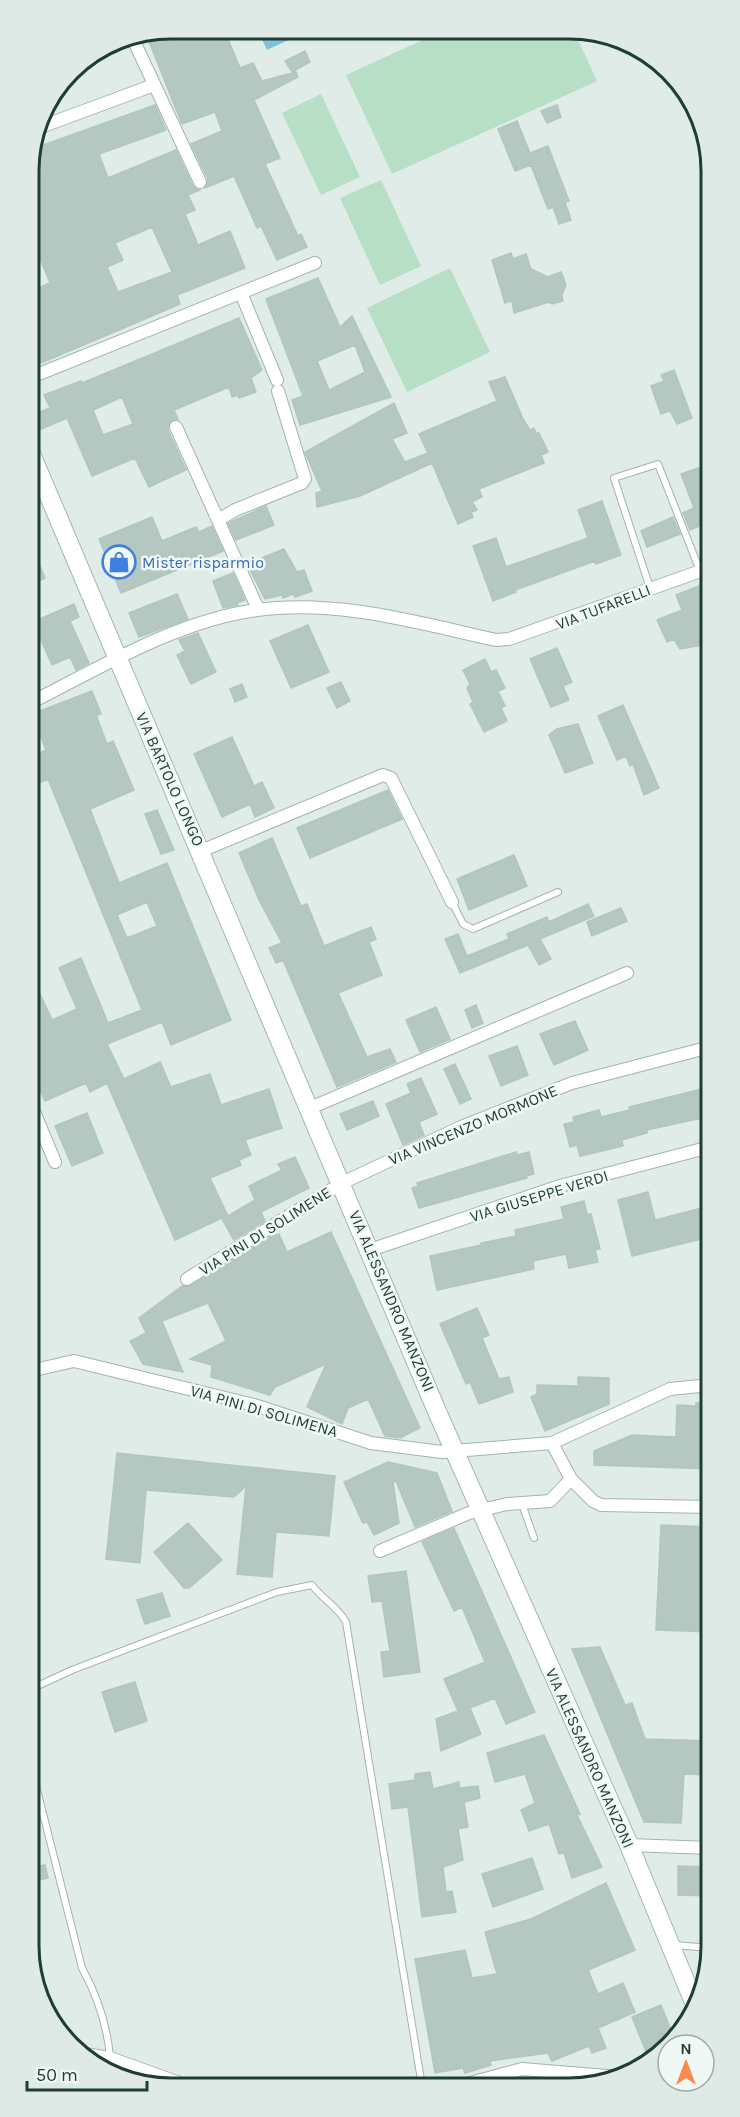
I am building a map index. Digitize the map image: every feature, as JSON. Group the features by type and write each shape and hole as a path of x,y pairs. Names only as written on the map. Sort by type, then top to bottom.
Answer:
{"street":[{"path":"135,44 200,182"},
{"path":"48,124 154,85"},
{"path":"39,374 315,263"},
{"path":"218,520 235,510 302,483 305,479 277,386 241,293"},
{"path":"39,698 117,659 191,627 258,609 176,427"},
{"name":"VIA BARTOLO LONGO","path":"39,473 342,1183"},
{"name":"VIA TUFARELLI","path":"258,609 337,609 400,619 496,640 532,633 701,570"},
{"path":"201,851 383,775 391,778 452,902"},
{"path":"310,1108 627,973"},
{"name":"VIA VINCENZO MORMONE","path":"342,1183 507,1107 572,1083 701,1049"},
{"path":"39,1124 55,1162"},
{"name":"VIA GIUSEPPE VERDI","path":"370,1250 560,1186 701,1149"},
{"name":"VIA ALESSANDRO MANZONI","path":"342,1183 481,1510 629,1845 691,1995"},
{"name":"VIA PINI DI SOLIMENE","path":"187,1279 342,1183"},
{"name":"VIA PINI DI SOLIMENA","path":"39,1369 74,1361 254,1406 370,1443 456,1452"},
{"path":"456,1452 552,1443 670,1389 701,1386"},
{"path":"552,1443 571,1479 593,1501 602,1505 701,1507"},
{"path":"380,1551 481,1510 550,1501 571,1479"},
{"path":"629,1845 701,1848"},
{"path":"98,2056 110,2058 166,2078"},
{"path":"492,2078 522,2069 594,2075"}],"lane":[{"path":"650,588 614,478 658,464 701,560"},
{"path":"452,902 463,924 473,929 558,892"},
{"path":"522,1503 534,1538"},
{"path":"39,1685 72,1670 277,1592 312,1585 323,1600 341,1613 346,1622 421,2078"},
{"path":"39,1798 82,1968 95,1991 105,2021 110,2058"},
{"path":"670,1944 701,1947"}],"green space":[{"path":"425,39 577,39 597,81 392,174 346,75"},
{"path":"321,94 360,177 321,195 282,113"},
{"path":"381,180 421,266 380,285 340,198"},
{"path":"450,268 490,352 407,392 367,308"}],"water":[{"path":"262,39 291,39 267,50"}],"building":[{"path":"163,39 228,39 240,68 253,63 262,81 296,72 298,77 254,100 280,158 265,164 298,236 301,234 307,247 277,260 261,226 257,228 234,176 205,188 208,179 191,144 222,131 215,112 182,124 149,41"},
{"path":"305,51 310,62 292,72 285,61"},
{"path":"155,105 166,130 99,154 108,178 176,150 193,186 200,190 188,195 195,210 185,214 198,245 230,231 245,268 177,295 180,304 39,364 39,288 50,283 39,256 39,163 42,145","holes":["152,227 172,272 118,292 107,267 123,260 115,243"]},
{"path":"557,105 561,117 547,123 541,111"},
{"path":"517,121 530,153 548,146 569,201 565,202 571,220 559,224 553,207 548,209 531,165 515,171 498,129"},
{"path":"511,253 513,259 526,254 531,269 548,277 561,272 566,285 562,295 563,301 552,304 549,302 514,313 512,301 505,303 492,260"},
{"path":"318,278 340,327 352,316 391,397 300,425 292,400 303,396 266,299","holes":["355,345 365,372 329,390 317,361"]},
{"path":"239,318 262,370 251,378 256,392 239,398 238,395 232,397 229,387 174,410 178,419 170,422 168,430 186,470 149,487 135,458 92,476 67,418 39,430 39,413 50,408 44,395 81,381 82,383","holes":["122,397 133,424 103,435 93,410"]},
{"path":"674,370 692,418 677,424 670,411 661,414 651,386 664,381 661,375"},
{"path":"505,377 523,419 530,430 534,428 536,433 539,433 548,452 541,455 544,463 479,489 482,497 472,502 477,510 471,512 473,517 458,524 432,463 360,496 317,507 316,493 322,491 305,452 394,403 407,433 392,439 405,462 428,453 419,434 497,401 489,382"},
{"path":"701,467 701,525 690,530 683,513 694,508 681,474"},
{"path":"602,501 621,555 596,564 595,561 515,590 516,592 493,601 473,546 496,538 506,567 588,538 578,510"},
{"path":"266,506 274,525 236,540 228,523"},
{"path":"152,517 162,541 196,527 199,532 212,526 223,551 121,593 99,539"},
{"path":"673,517 680,534 647,547 641,531"},
{"path":"284,549 297,572 304,570 312,591 295,597 293,594 283,598 282,595 265,599 247,564"},
{"path":"39,564 45,578 39,581"},
{"path":"233,573 245,600 237,603 238,605 223,608 213,581"},
{"path":"701,585 701,645 680,649 674,639 667,642 657,620 682,610 676,595"},
{"path":"177,594 188,619 139,637 129,613"},
{"path":"74,604 79,617 70,621 89,663 76,670 70,657 52,665 39,636 39,619"},
{"path":"308,625 329,672 291,688 270,641"},
{"path":"198,633 216,672 191,684 177,655 185,651 179,640"},
{"path":"557,648 572,682 563,686 569,700 551,707 530,659"},
{"path":"485,659 491,672 496,670 505,688 498,691 505,706 501,708 507,721 484,732 470,704 473,702 467,688 470,684 463,670"},
{"path":"341,682 350,701 337,708 327,688"},
{"path":"242,684 247,697 235,702 230,689"},
{"path":"92,691 101,714 96,715 107,744 113,741 134,790 90,809 119,883 167,863 231,1020 171,1045 162,1022 107,1044 124,1079 160,1062 171,1087 210,1074 221,1105 269,1089 282,1128 245,1140 251,1155 239,1160 241,1165 210,1178 228,1216 255,1200 249,1186 282,1170 278,1164 295,1157 309,1188 261,1212 265,1221 234,1240 222,1219 224,1217 175,1240 107,1083 90,1092 86,1083 45,1101 39,1087 39,992 52,1020 77,1009 59,968 81,958 108,1023 142,1010 48,779 39,783 39,754 46,750 39,732 39,711","holes":["147,902 157,926 127,938 117,915"]},
{"path":"623,705 659,788 644,795 633,764 630,766 626,756 617,760 598,716"},
{"path":"578,724 593,763 565,773 549,735 557,729"},
{"path":"232,737 254,786 262,782 274,808 255,817 250,804 222,817 194,754"},
{"path":"388,790 402,819 310,858 297,828"},
{"path":"157,810 174,850 161,854 145,814"},
{"path":"272,838 301,906 307,904 324,946 371,927 376,939 369,942 382,975 338,993 367,1057 390,1049 396,1062 337,1087 283,960 276,963 269,948 282,943 259,900 239,853"},
{"path":"514,855 527,886 469,910 457,879"},
{"path":"588,904 594,916 540,939 551,959 539,965 528,945 460,973 445,939 458,934 467,956 509,939 507,934 547,917 549,922"},
{"path":"621,908 627,921 592,936 587,922"},
{"path":"476,1005 483,1023 472,1028 465,1010"},
{"path":"436,1007 450,1039 420,1052 406,1020"},
{"path":"575,1021 588,1050 554,1065 540,1034"},
{"path":"517,1046 528,1075 501,1086 489,1056"},
{"path":"455,1064 471,1099 460,1104 444,1069"},
{"path":"421,1078 437,1114 419,1122 424,1135 403,1145 386,1104 411,1093 407,1084"},
{"path":"701,1089 701,1118 647,1130 647,1133 622,1140 623,1146 580,1156 577,1145 570,1147 564,1124 574,1122 573,1117 599,1110 601,1117 630,1110 629,1107"},
{"path":"373,1101 379,1116 347,1130 340,1114"},
{"path":"87,1113 103,1153 72,1166 55,1126"},
{"path":"516,1152 517,1155 529,1152 534,1174 526,1176 527,1178 419,1208 412,1188 418,1186 417,1183"},
{"path":"648,1192 655,1220 701,1208 701,1239 632,1256 618,1200"},
{"path":"584,1201 587,1214 591,1214 600,1249 595,1250 598,1262 569,1268 566,1254 533,1261 534,1269 437,1290 430,1256 516,1236 515,1230 564,1219 561,1207"},
{"path":"331,1232 420,1428 400,1438 385,1436 368,1399 348,1408 342,1424 307,1407 326,1364 275,1387 270,1395 211,1377 212,1365 190,1359 226,1341 208,1303 162,1321 183,1372 143,1364 130,1341 146,1333 139,1318 182,1286 191,1286 273,1235 279,1234 287,1252"},
{"path":"477,1308 489,1335 482,1338 499,1379 509,1377 513,1392 479,1404 470,1382 466,1384 440,1324"},
{"path":"578,1377 609,1378 609,1404 545,1431 531,1397 537,1394 537,1385 578,1386"},
{"path":"696,1403 701,1403 701,1469 594,1465 594,1451 632,1435 676,1437 677,1405 696,1406"},
{"path":"117,1453 335,1476 329,1536 276,1532 272,1577 237,1574 246,1486 234,1497 146,1490 140,1563 106,1559"},
{"path":"388,1462 437,1473 452,1511 415,1527 396,1481 393,1482 399,1523 374,1535 367,1522 363,1523 344,1482"},
{"path":"188,1523 222,1560 189,1588 184,1588 154,1552"},
{"path":"661,1525 701,1527 701,1632 656,1630"},
{"path":"454,1528 535,1712 506,1724 495,1698 470,1708 481,1734 441,1751 436,1719 458,1711 444,1679 485,1662 462,1607 454,1611 422,1542"},
{"path":"406,1571 420,1672 384,1677 381,1652 390,1651 382,1601 372,1602 368,1576"},
{"path":"162,1593 170,1616 145,1624 137,1600"},
{"path":"600,1647 625,1705 632,1703 645,1739 701,1741 701,1775 684,1774 681,1823 644,1822 572,1649"},
{"path":"135,1682 147,1721 115,1732 102,1692"},
{"path":"544,1735 580,1814 577,1815 602,1867 572,1878 564,1853 559,1854 549,1824 529,1831 521,1810 535,1803 525,1774 495,1782 487,1753"},
{"path":"430,1772 433,1789 459,1782 459,1788 478,1786 480,1798 464,1802 468,1827 458,1829 463,1860 443,1867 446,1892 452,1891 456,1912 422,1917 408,1807 392,1809 389,1784 415,1780 415,1774"},
{"path":"532,1858 543,1889 493,1907 482,1874"},
{"path":"45,1865 48,1878 39,1880 39,1866"},
{"path":"678,1866 701,1867 701,1896 678,1895"},
{"path":"606,1883 635,1950 588,1970 598,1994 623,1983 635,2012 598,2028 606,2048 592,2053 589,2046 552,2061 548,2053 490,2061 491,2065 465,2073 463,2068 435,2073 415,1959 465,1950 472,1978 497,1974 485,1932 531,1919"},
{"path":"661,2005 671,2030 668,2033 656,2033 656,2045 647,2052 632,2017"}],"place":[{"name":"Mister risparmio","path":"119,562"}]}
